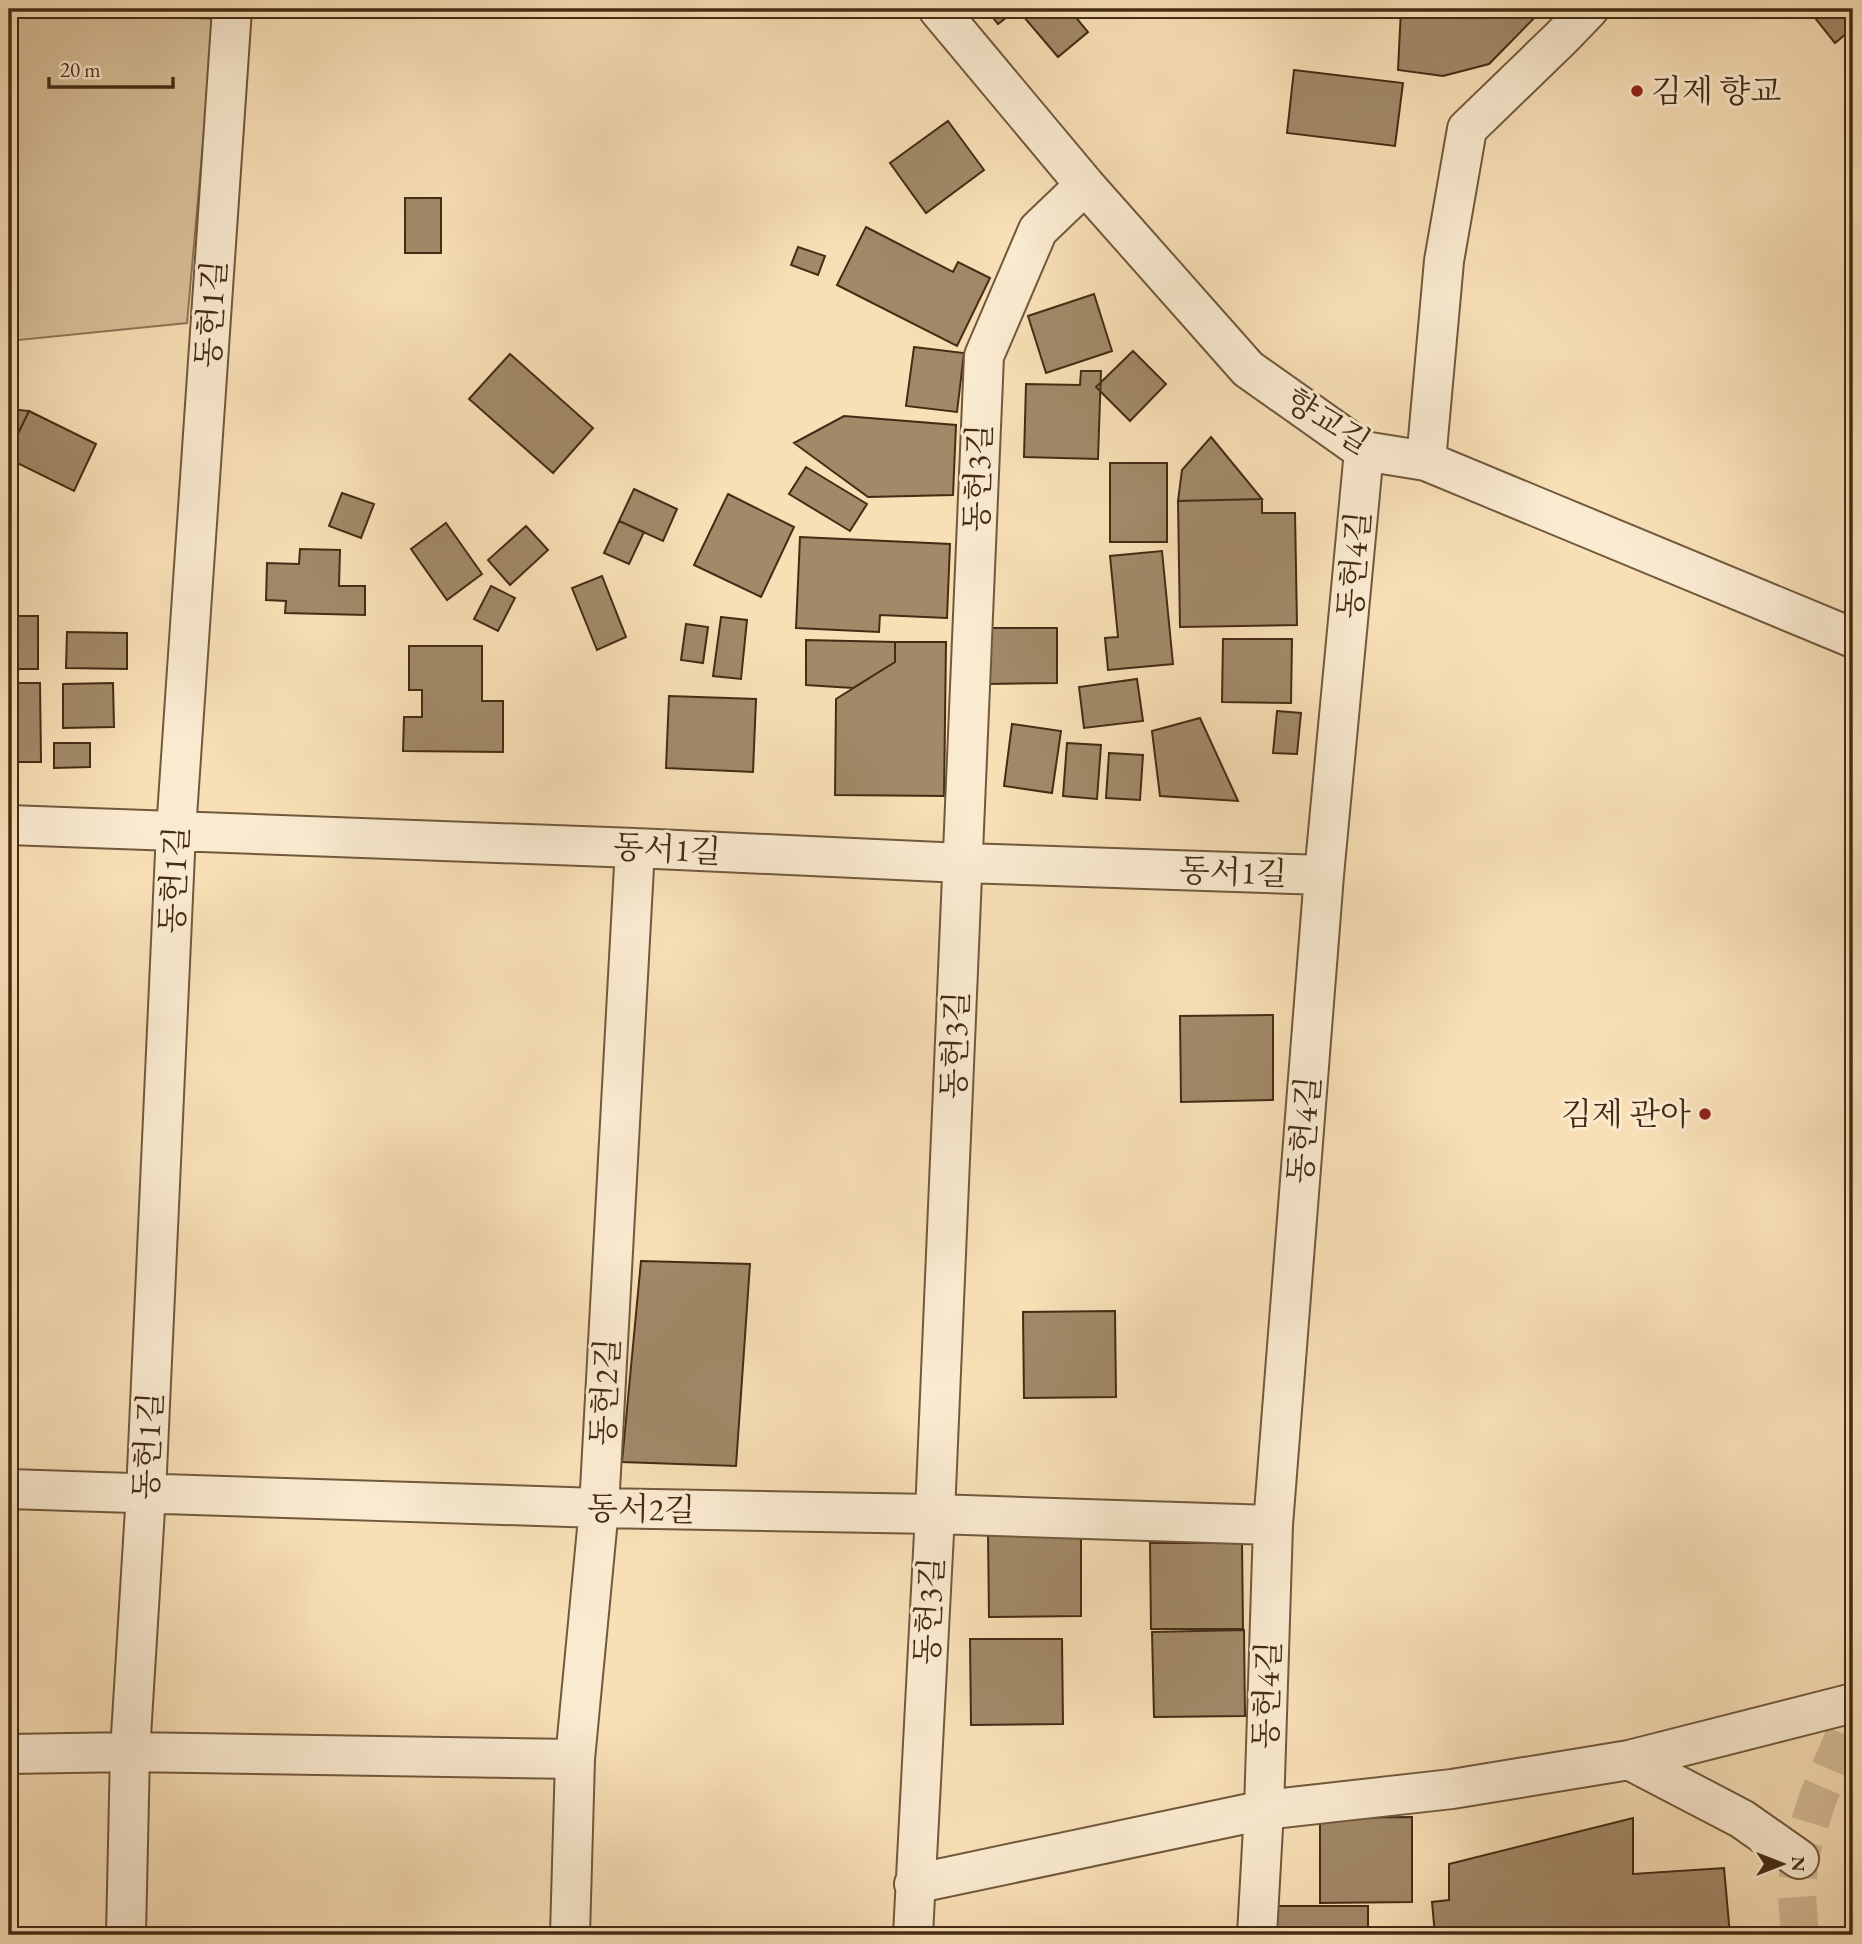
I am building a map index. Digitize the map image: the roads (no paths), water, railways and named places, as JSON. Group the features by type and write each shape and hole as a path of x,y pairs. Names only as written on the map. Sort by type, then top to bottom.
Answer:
{"street":[{"name":"동헌1길","path":"126,1935 130,1752 146,1493 176,831 232,9"},
{"name":"향교길","path":"938,9 1085,185 1248,369 1364,451 1426,461 1853,638"},
{"path":"1426,461 1444,261 1467,129 1589,9"},
{"name":"동헌3길","path":"913,1935 935,1514 984,356 1038,229 1085,185"},
{"name":"동헌4길","path":"1257,1935 1264,1810 1273,1525 1324,875 1364,451"},
{"name":"동서1길","path":"9,825 1324,875"},
{"name":"동헌2길","path":"570,1935 575,1759 599,1508 635,848"},
{"name":"동서2길","path":"9,1489 599,1508 935,1514 1273,1525"},
{"path":"914,1884 1264,1810 1452,1789 1629,1760 1853,1703"},
{"path":"9,1754 130,1752 575,1759"},
{"path":"1629,1760 1742,1819 1799,1859"}],"tunnel":[{"path":"1800,1935 1797,1896 1799,1859 1817,1800 1853,1716"}],"place":[{"name":"김제 향교","path":"1637,91"},
{"name":"김제 관아","path":"1705,1114"}]}
